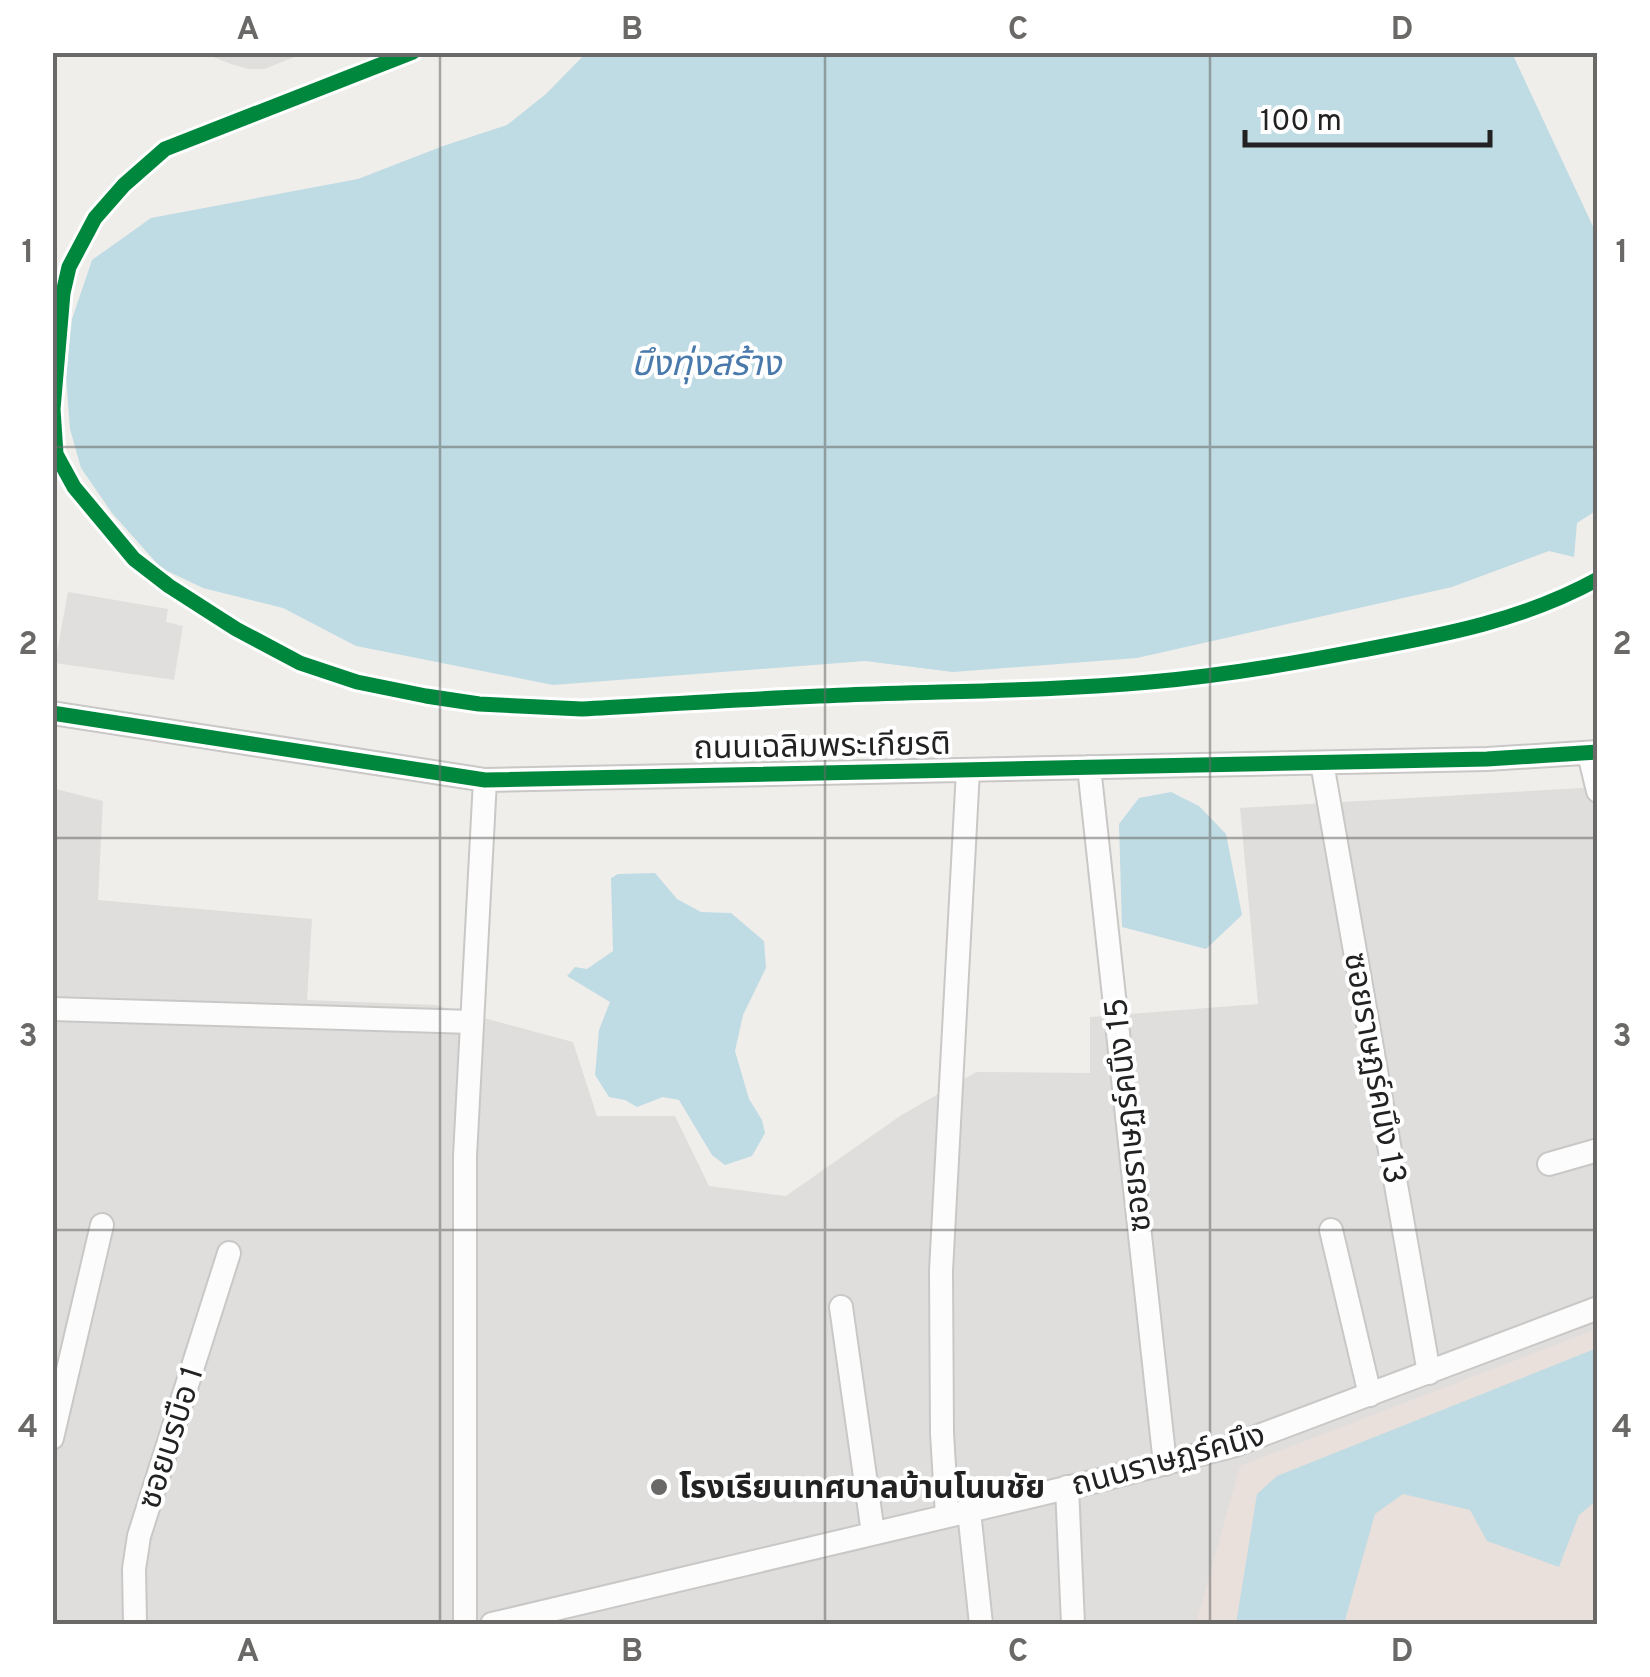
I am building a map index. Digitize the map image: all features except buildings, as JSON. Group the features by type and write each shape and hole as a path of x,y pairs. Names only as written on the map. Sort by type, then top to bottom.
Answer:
{"street":[{"name":"ถนนเฉลิมพระเกียรติ","path":"52,713 485,780 1487,759 1594,753"},
{"path":"1594,753 1598,790"},
{"name":"ซอยราษฏร์คนึง 13","path":"1322,762 1430,1372"},
{"name":"ซอยราษฏร์คนึง 15","path":"1089,767 1165,1464"},
{"path":"968,770 941,1271 942,1433 981,1624"},
{"path":"466,1624 465,1156 485,780"},
{"path":"52,1010 472,1022"},
{"path":"1548,1164 1598,1150"},
{"path":"52,1438 102,1225"},
{"path":"1331,1230 1370,1395"},
{"name":"ซอยบรบือ 1","path":"135,1624 134,1569 139,1536 229,1252"},
{"path":"841,1306 873,1533"},
{"name":"ถนนราษฏร์คนึง","path":"492,1624 576,1615 873,1533 1232,1446 1598,1308"},
{"path":"1067,1487 1073,1624"}],"shaded area":[{"path":"203,53 305,53 264,69 248,69"},
{"path":"68,592 168,609 166,622 183,626 174,680 55,663"},
{"path":"1597,787 1597,1624 53,1624 52,788 103,801 98,900 312,919 307,1000 435,1005 573,1042 597,1116 675,1116 709,1186 786,1196 900,1116 976,1072 1090,1073 1090,1017 1258,1004 1240,808"},
{"path":"1597,1329 1597,1624 1196,1624 1240,1466"}],"water":[{"name":"บึงทุ่งสร้าง","path":"586,53 1512,53 1597,235 1597,510 1577,523 1574,557 1549,551 1452,587 1137,658 953,672 865,661 553,685 356,646 283,608 203,588 161,568 112,513 81,468 70,429 66,377 72,319 92,260 151,218 358,179 507,125 546,94"},
{"path":"1171,792 1199,806 1226,834 1242,915 1206,949 1122,927 1119,824 1139,798"},
{"path":"655,873 677,899 701,912 731,913 764,941 766,968 743,1015 735,1051 749,1099 765,1133 752,1156 725,1165 712,1155 679,1100 663,1097 637,1107 609,1097 595,1075 599,1030 610,1002 567,976 575,967 587,969 613,951 611,878 618,874"},
{"path":"1597,1348 1597,1500 1579,1515 1559,1567 1487,1541 1470,1510 1403,1494 1375,1514 1344,1624 1236,1624 1257,1494 1277,1476"}],"cycle path":[{"path":"413,52 165,149 124,185 95,218 69,267 63,293 53,409 56,454 74,487 134,559 236,629 300,663 357,682 426,696 479,704 582,709 1112,685 1251,670 1447,633 1509,617 1598,579"},
{"path":"52,713 485,780 1487,759 1598,752"}],"place":[{"name":"โรงเรียนเทศบาลบ้านโนนชัย","path":"659,1487"}]}
